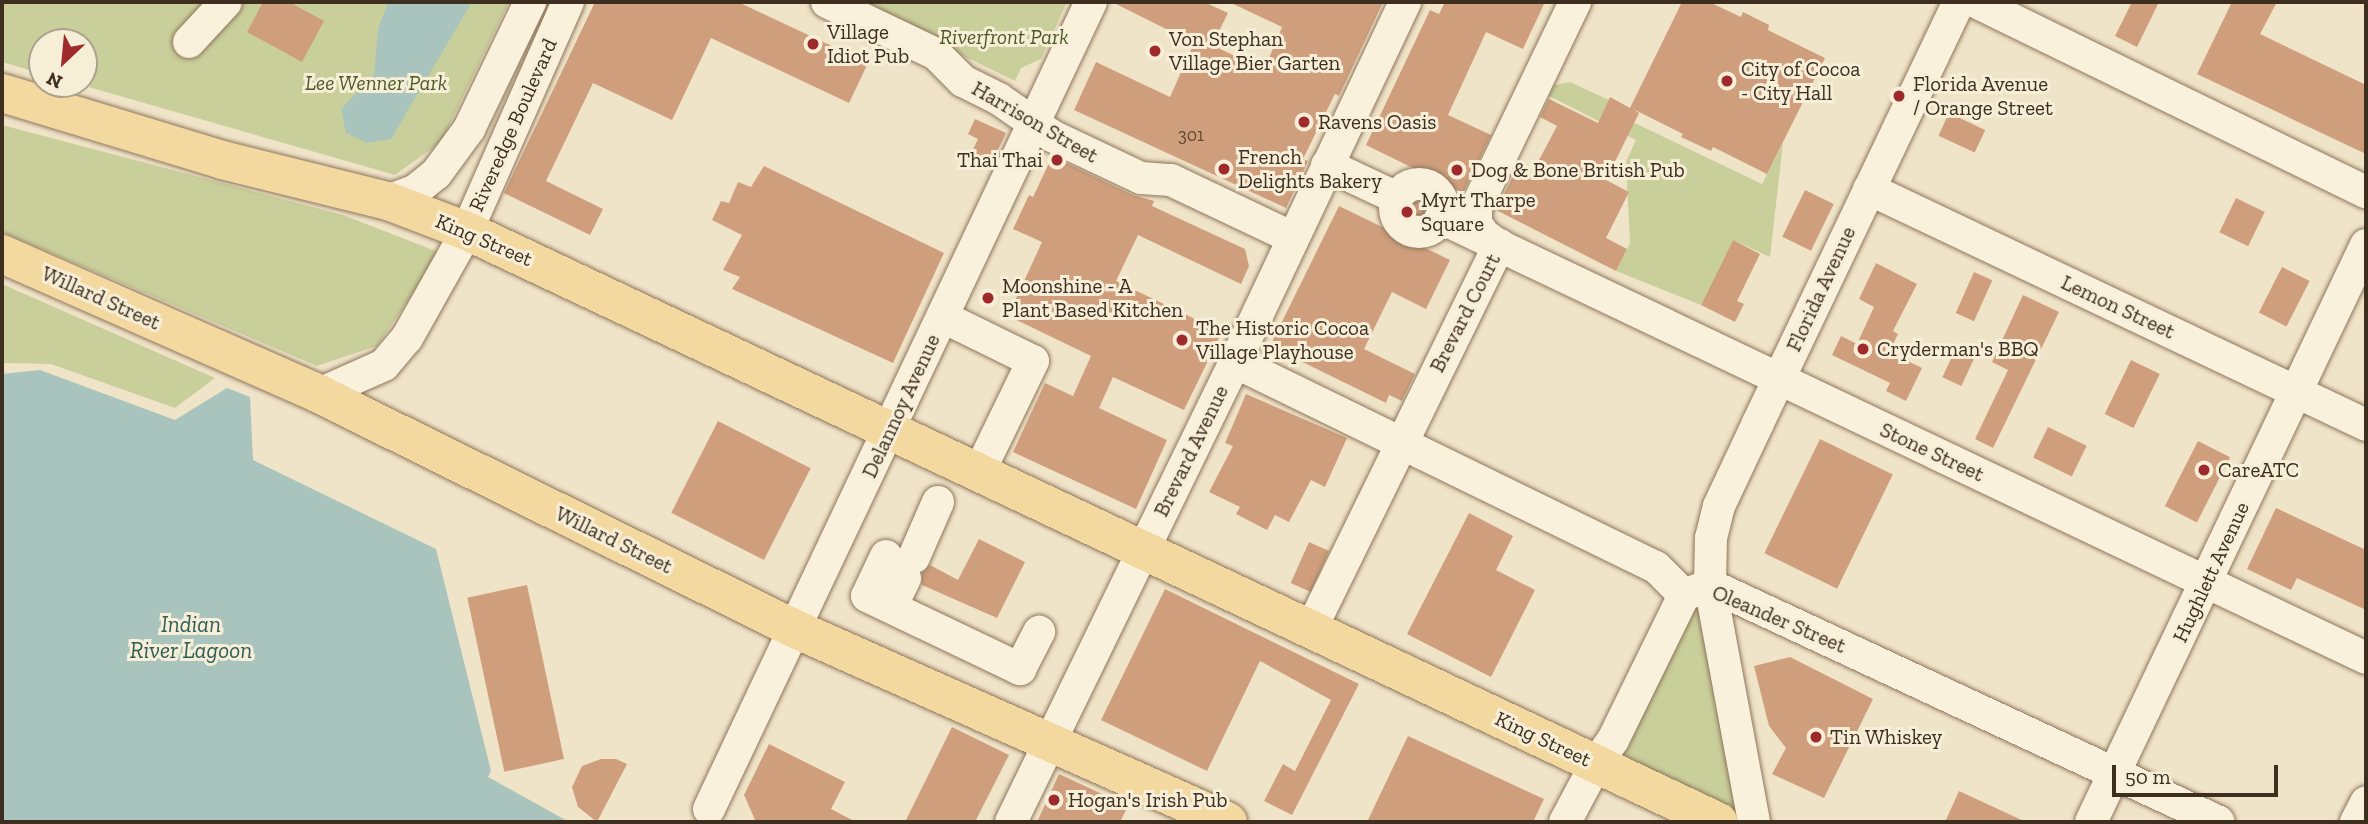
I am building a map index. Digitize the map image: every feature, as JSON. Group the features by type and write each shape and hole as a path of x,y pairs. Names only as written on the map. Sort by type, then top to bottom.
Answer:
{"main road":[{"name":"King Street","path":"2,93 222,160 388,201 467,231 1719,822"},
{"name":"Willard Street","path":"2,254 319,394 793,628 1228,822"}],"street":[{"path":"189,43 226,2"},
{"name":"Riveredge Boulevard","path":"388,201 416,190 436,174 469,130 530,2"},
{"name":"Riveredge Boulevard","path":"319,394 384,365 407,338 467,231 568,2"},
{"name":"Harrison Street","path":"827,2 936,54 963,81 999,99 1052,136 1141,178 1171,180 1293,238"},
{"name":"Delannoy Avenue","path":"709,809 1091,2"},
{"name":"Brevard Avenue","path":"1011,822 1235,362 1405,2"},
{"name":"Brevard Court","path":"1311,629 1400,442 1499,246 1484,235 1476,223 1476,208 1575,2"},
{"name":"Florida Avenue","path":"1564,822 1697,590 1719,506 1959,2"},
{"path":"1976,2 2366,192"},
{"path":"1327,165 1397,198 1395,206 1398,221 1410,230 1426,232 1441,218 1499,246"},
{"name":"Lemon Street","path":"1869,189 2366,425"},
{"name":"Hughlett Avenue","path":"2091,822 2366,245"},
{"name":"Stone Street","path":"1499,246 2366,658"},
{"path":"943,317 1033,361 979,472"},
{"name":"Oleander Street","path":"1235,362 1657,567 1697,590 2115,772 2219,822"},
{"path":"938,502 901,564 867,596 1020,669 1039,632"},
{"path":"1697,590 1754,822"},
{"path":"2356,822 2366,802"}],"green space":[{"name":"Lee Wenner Park","path":"2,2 509,2 441,142 395,175 98,90 98,28 28,28 28,70 2,62"},
{"name":"Riverfront Park","path":"853,2 1067,2 1041,59 1021,68 1015,81"},
{"path":"1570,82 1609,100 1616,114 1762,184 1783,143 1770,257 1733,240 1701,305 1616,271 1630,243 1626,162 1636,140 1549,96 1554,85"},
{"path":"2,125 343,215 441,253 377,346 317,366 2,232"},
{"path":"2,284 215,378 175,408 51,364 2,363"},
{"path":"1701,600 1741,819 1615,759 1693,604"}],"water":[{"path":"388,2 472,2 391,139 367,143 346,133 341,109 374,74 378,29"},
{"name":"Indian River Lagoon","path":"40,370 175,420 227,388 250,397 253,460 436,549 491,771 488,777 569,822 2,822 2,374"}],"building":[{"path":"263,2 289,2 324,21 302,62 247,32"},
{"path":"595,2 738,2 868,63 849,103 711,38 672,120 593,83 546,181 603,209 590,235 504,193"},
{"path":"1112,2 1204,2 1228,13 1212,45 1264,70 1282,27 1229,2 1383,2 1339,96 1335,94 1303,159 1308,161 1286,208 1074,110 1096,62 1170,97 1194,43"},
{"path":"1445,2 1545,2 1523,49 1486,32 1448,115 1491,135 1463,193 1444,184 1437,201 1425,210 1423,221 1411,223 1406,214 1414,205 1412,188 1421,172 1366,145 1430,10 1439,14"},
{"path":"1682,2 1709,2 1741,17 1743,12 1769,25 1768,30 1825,58 1767,174 1713,147 1711,151 1681,137 1683,134 1633,109 1639,113 1606,180 1629,192 1606,238 1627,249 1616,271 1496,210 1515,172 1529,179 1557,126 1540,117 1549,99 1598,123 1610,97 1630,108"},
{"path":"2132,2 2159,2 2137,47 2115,36"},
{"path":"2232,2 2277,2 2260,34 2366,85 2366,154 2197,74"},
{"path":"1949,113 1985,130 1975,153 1938,136"},
{"path":"975,119 1006,133 989,169 968,160 978,139 968,134"},
{"path":"1056,158 1133,195 1154,201 1152,206 1245,249 1249,266 1241,284 1138,235 1116,281 1222,332 1184,410 1113,377 1099,408 1167,440 1136,509 1013,452 1045,383 1073,396 1091,356 1008,316 1042,242 1013,229 1029,195 1033,197 1050,161"},
{"path":"764,166 944,253 893,363 732,289 740,277 723,270 742,235 712,220 721,201 729,203 738,182 751,187"},
{"path":"1805,190 1834,204 1811,251 1782,237"},
{"path":"2236,198 2265,212 2248,246 2219,232"},
{"path":"1339,206 1450,260 1426,309 1392,292 1364,349 1415,374 1402,401 1389,395 1386,403 1270,346"},
{"path":"1733,240 1760,254 1737,301 1744,304 1735,322 1701,305"},
{"path":"1876,263 1917,284 1893,331 1898,334 1889,352 1922,368 1906,401 1886,391 1890,383 1832,355 1841,336 1857,344 1874,307 1859,299"},
{"path":"2282,267 2310,281 2286,327 2259,312"},
{"path":"1974,272 1992,280 1974,321 1956,313"},
{"path":"2023,295 2059,312 1993,448 1975,439 2008,370 1992,362"},
{"path":"1955,350 1974,359 1961,386 1942,377"},
{"path":"2131,360 2160,374 2133,428 2105,414"},
{"path":"1246,394 1347,438 1325,487 1311,480 1289,522 1275,515 1267,530 1236,514 1240,507 1209,492 1233,446 1225,443"},
{"path":"718,421 811,468 764,560 671,513"},
{"path":"2048,427 2087,446 2072,476 2033,458"},
{"path":"1820,439 1893,475 1837,589 1764,553"},
{"name":"CareATC","path":"2198,441 2230,457 2197,522 2165,506"},
{"path":"2276,508 2366,550 2366,610 2297,578 2291,590 2247,569"},
{"path":"1469,513 1513,536 1496,570 1535,590 1491,677 1407,634"},
{"path":"979,539 1025,562 997,618 922,585 922,573 930,565 958,580"},
{"path":"1309,542 1329,551 1311,592 1291,583"},
{"path":"527,585 564,759 504,772 467,598"},
{"path":"1165,589 1359,684 1292,815 1264,801 1283,764 1295,771 1331,700 1260,661 1207,771 1101,720"},
{"name":"Tin Whiskey","path":"1790,657 1873,699 1824,798 1772,774 1786,748 1769,726 1754,666"},
{"path":"952,727 1009,755 975,822 905,822"},
{"path":"1408,736 1544,799 1533,822 1367,822"},
{"path":"769,744 845,782 831,809 856,822 756,822 744,795"},
{"path":"601,759 616,759 627,764 597,822 578,807 572,787 582,766"},
{"path":"1059,774 1128,806 1120,822 1037,822"},
{"path":"1959,791 2026,822 1945,822"}],"place":[{"name":"Village Idiot Pub","path":"813,44"},
{"name":"Von Stephan Village Bier Garten","path":"1155,51"},
{"name":"City of Cocoa - City Hall","path":"1727,81"},
{"name":"Florida Avenue / Orange Street","path":"1899,96"},
{"name":"Ravens Oasis","path":"1304,122"},
{"name":"Thai Thai","path":"1057,160"},
{"name":"French Delights Bakery","path":"1224,169"},
{"name":"Dog & Bone British Pub","path":"1457,170"},
{"name":"Myrt Tharpe Square","path":"1407,212"},
{"name":"Moonshine - A Plant Based Kitchen","path":"988,298"},
{"name":"The Historic Cocoa Village Playhouse","path":"1182,340"},
{"name":"Cryderman's BBQ","path":"1863,349"},
{"name":"CareATC","path":"2204,470"},
{"name":"Tin Whiskey","path":"1816,737"},
{"name":"Hogan's Irish Pub","path":"1054,800"}]}
